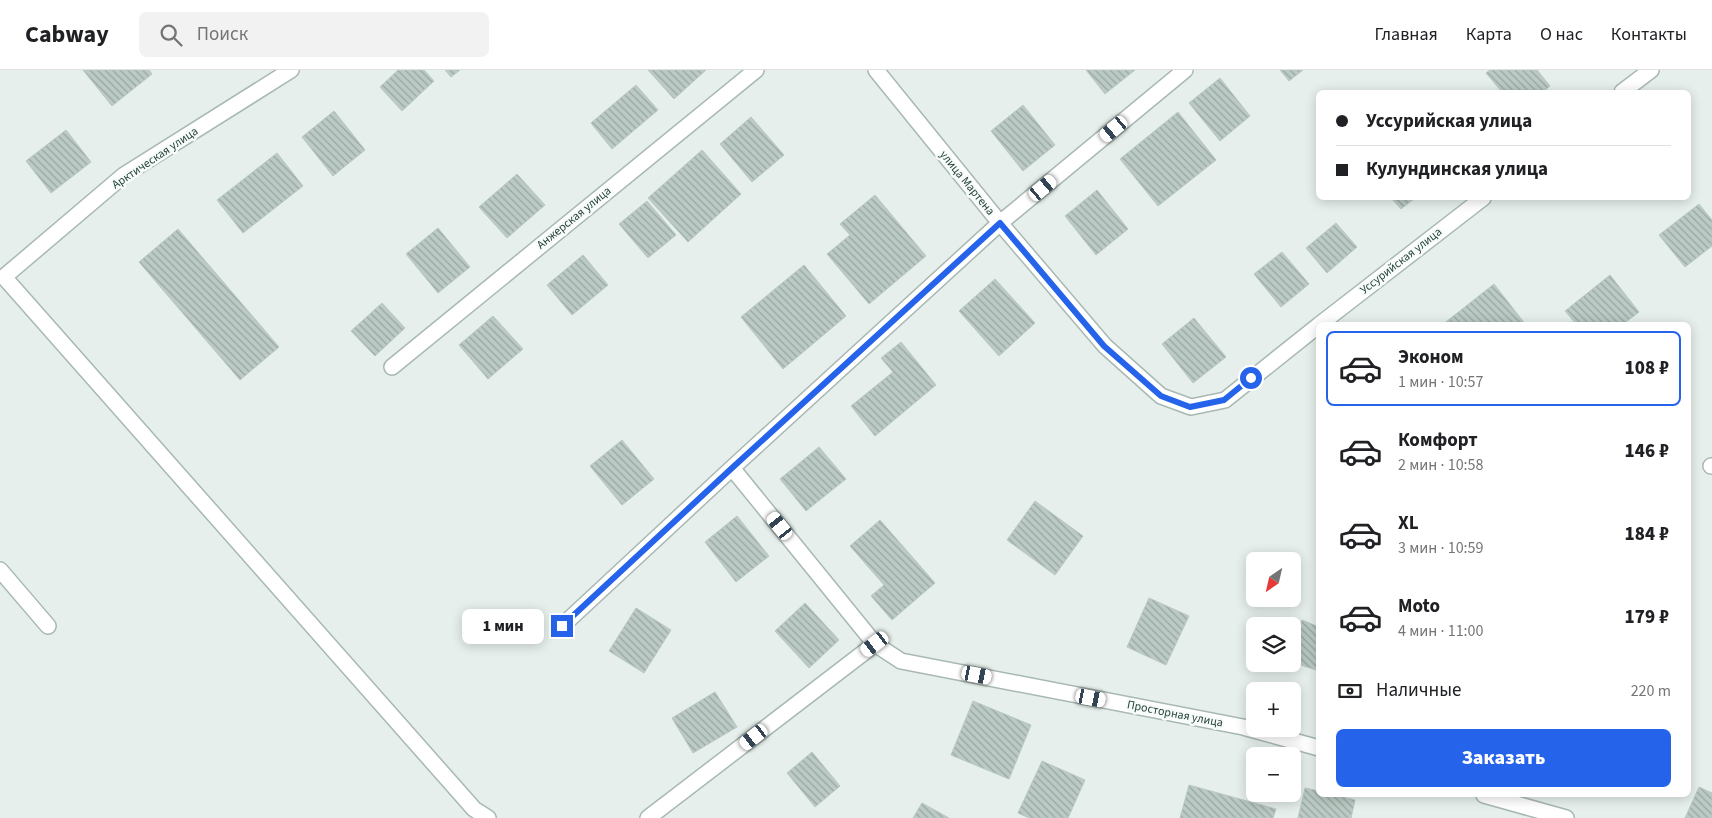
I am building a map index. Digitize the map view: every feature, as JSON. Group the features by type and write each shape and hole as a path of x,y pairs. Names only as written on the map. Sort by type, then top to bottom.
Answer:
{"street":[{"name":"Арктическая улица","path":"2,279 124,175 291,70"},
{"name":"Анжерская улица","path":"392,367 756,70"},
{"name":"улица Мартена","path":"876,70 1000,223 1104,346 1161,396 1190,407 1224,400"},
{"path":"562,626 1000,223 1185,70"},
{"path":"1625,90 1651,70"},
{"name":"Уссурийская улица","path":"1323,322 1481,200"},
{"path":"2,279 474,809 488,818"},
{"name":"Уссурийская улица","path":"1224,400 1316,327"},
{"name":"Просторная улица","path":"732,468 875,644 901,660 1243,727 1316,747"},
{"path":"0,570 48,626"},
{"path":"648,818 875,644"},
{"path":"1491,797 1566,818"}],"building":[{"path":"83,70 149,70 152,74 112,106"},
{"path":"398,70 424,70 434,81 402,111 380,87"},
{"path":"445,70 460,70 451,77"},
{"path":"648,70 706,70 674,99"},
{"path":"1086,70 1135,70 1105,94"},
{"path":"1280,70 1303,70 1289,81"},
{"path":"1490,70 1537,70 1550,86 1545,90 1500,90 1486,73"},
{"path":"1220,78 1250,116 1220,141 1189,103"},
{"path":"636,85 658,110 612,149 591,123"},
{"path":"1023,105 1055,145 1023,171 991,131"},
{"path":"334,111 365,150 333,176 302,137"},
{"path":"1178,112 1216,160 1158,206 1120,159"},
{"path":"751,117 784,155 752,182 720,144"},
{"path":"66,130 91,162 51,193 26,161"},
{"path":"702,150 741,194 688,242 648,198"},
{"path":"277,153 303,186 243,233 217,200"},
{"path":"517,174 545,205 507,238 479,207"},
{"path":"1097,190 1128,229 1096,255 1065,216"},
{"path":"875,195 926,256 869,304 827,254 850,235 840,224"},
{"path":"1393,200 1412,200 1401,209"},
{"path":"647,201 676,235 648,258 619,224"},
{"path":"1699,204 1712,220 1712,246 1685,267 1659,235"},
{"path":"1336,223 1357,247 1327,273 1306,248"},
{"path":"438,228 470,267 438,293 406,254"},
{"path":"178,229 279,347 240,380 139,262"},
{"path":"1282,252 1309,284 1281,307 1254,274"},
{"path":"583,255 608,285 572,315 547,285"},
{"path":"804,265 846,316 783,369 741,317"},
{"path":"1610,275 1639,312 1626,322 1574,322 1565,311"},
{"path":"995,279 1035,323 999,356 959,311"},
{"path":"1494,284 1524,322 1446,322"},
{"path":"382,303 405,328 375,356 351,331"},
{"path":"493,316 523,349 488,379 459,345"},
{"path":"1194,318 1226,357 1193,383 1162,344"},
{"path":"901,342 936,385 875,436 851,406 893,372 881,358"},
{"path":"622,440 654,479 622,505 590,466"},
{"path":"819,447 846,479 806,511 780,479"},
{"path":"1035,501 1083,536 1055,575 1007,540"},
{"path":"737,516 769,556 736,582 705,542"},
{"path":"880,520 935,583 892,620 871,596 884,585 850,546"},
{"path":"1149,598 1189,616 1166,665 1127,647"},
{"path":"805,603 839,640 809,668 775,631"},
{"path":"636,608 671,630 644,673 609,651"},
{"path":"1302,620 1316,626 1316,670 1301,665"},
{"path":"715,692 737,727 693,753 672,718"},
{"path":"973,701 1031,725 1009,779 951,755"},
{"path":"812,752 840,786 815,807 787,773"},
{"path":"1042,761 1085,780 1068,818 1029,818 1018,813"},
{"path":"1189,785 1276,809 1273,818 1180,818"},
{"path":"1699,787 1712,793 1712,818 1685,818"},
{"path":"1305,788 1316,790 1316,797 1342,797 1355,800 1351,818 1298,818"},
{"path":"922,803 949,818 913,818"}],"route":[{"path":"562,626 1000,223 1104,346 1161,396 1190,407 1224,400 1251,378"}]}
